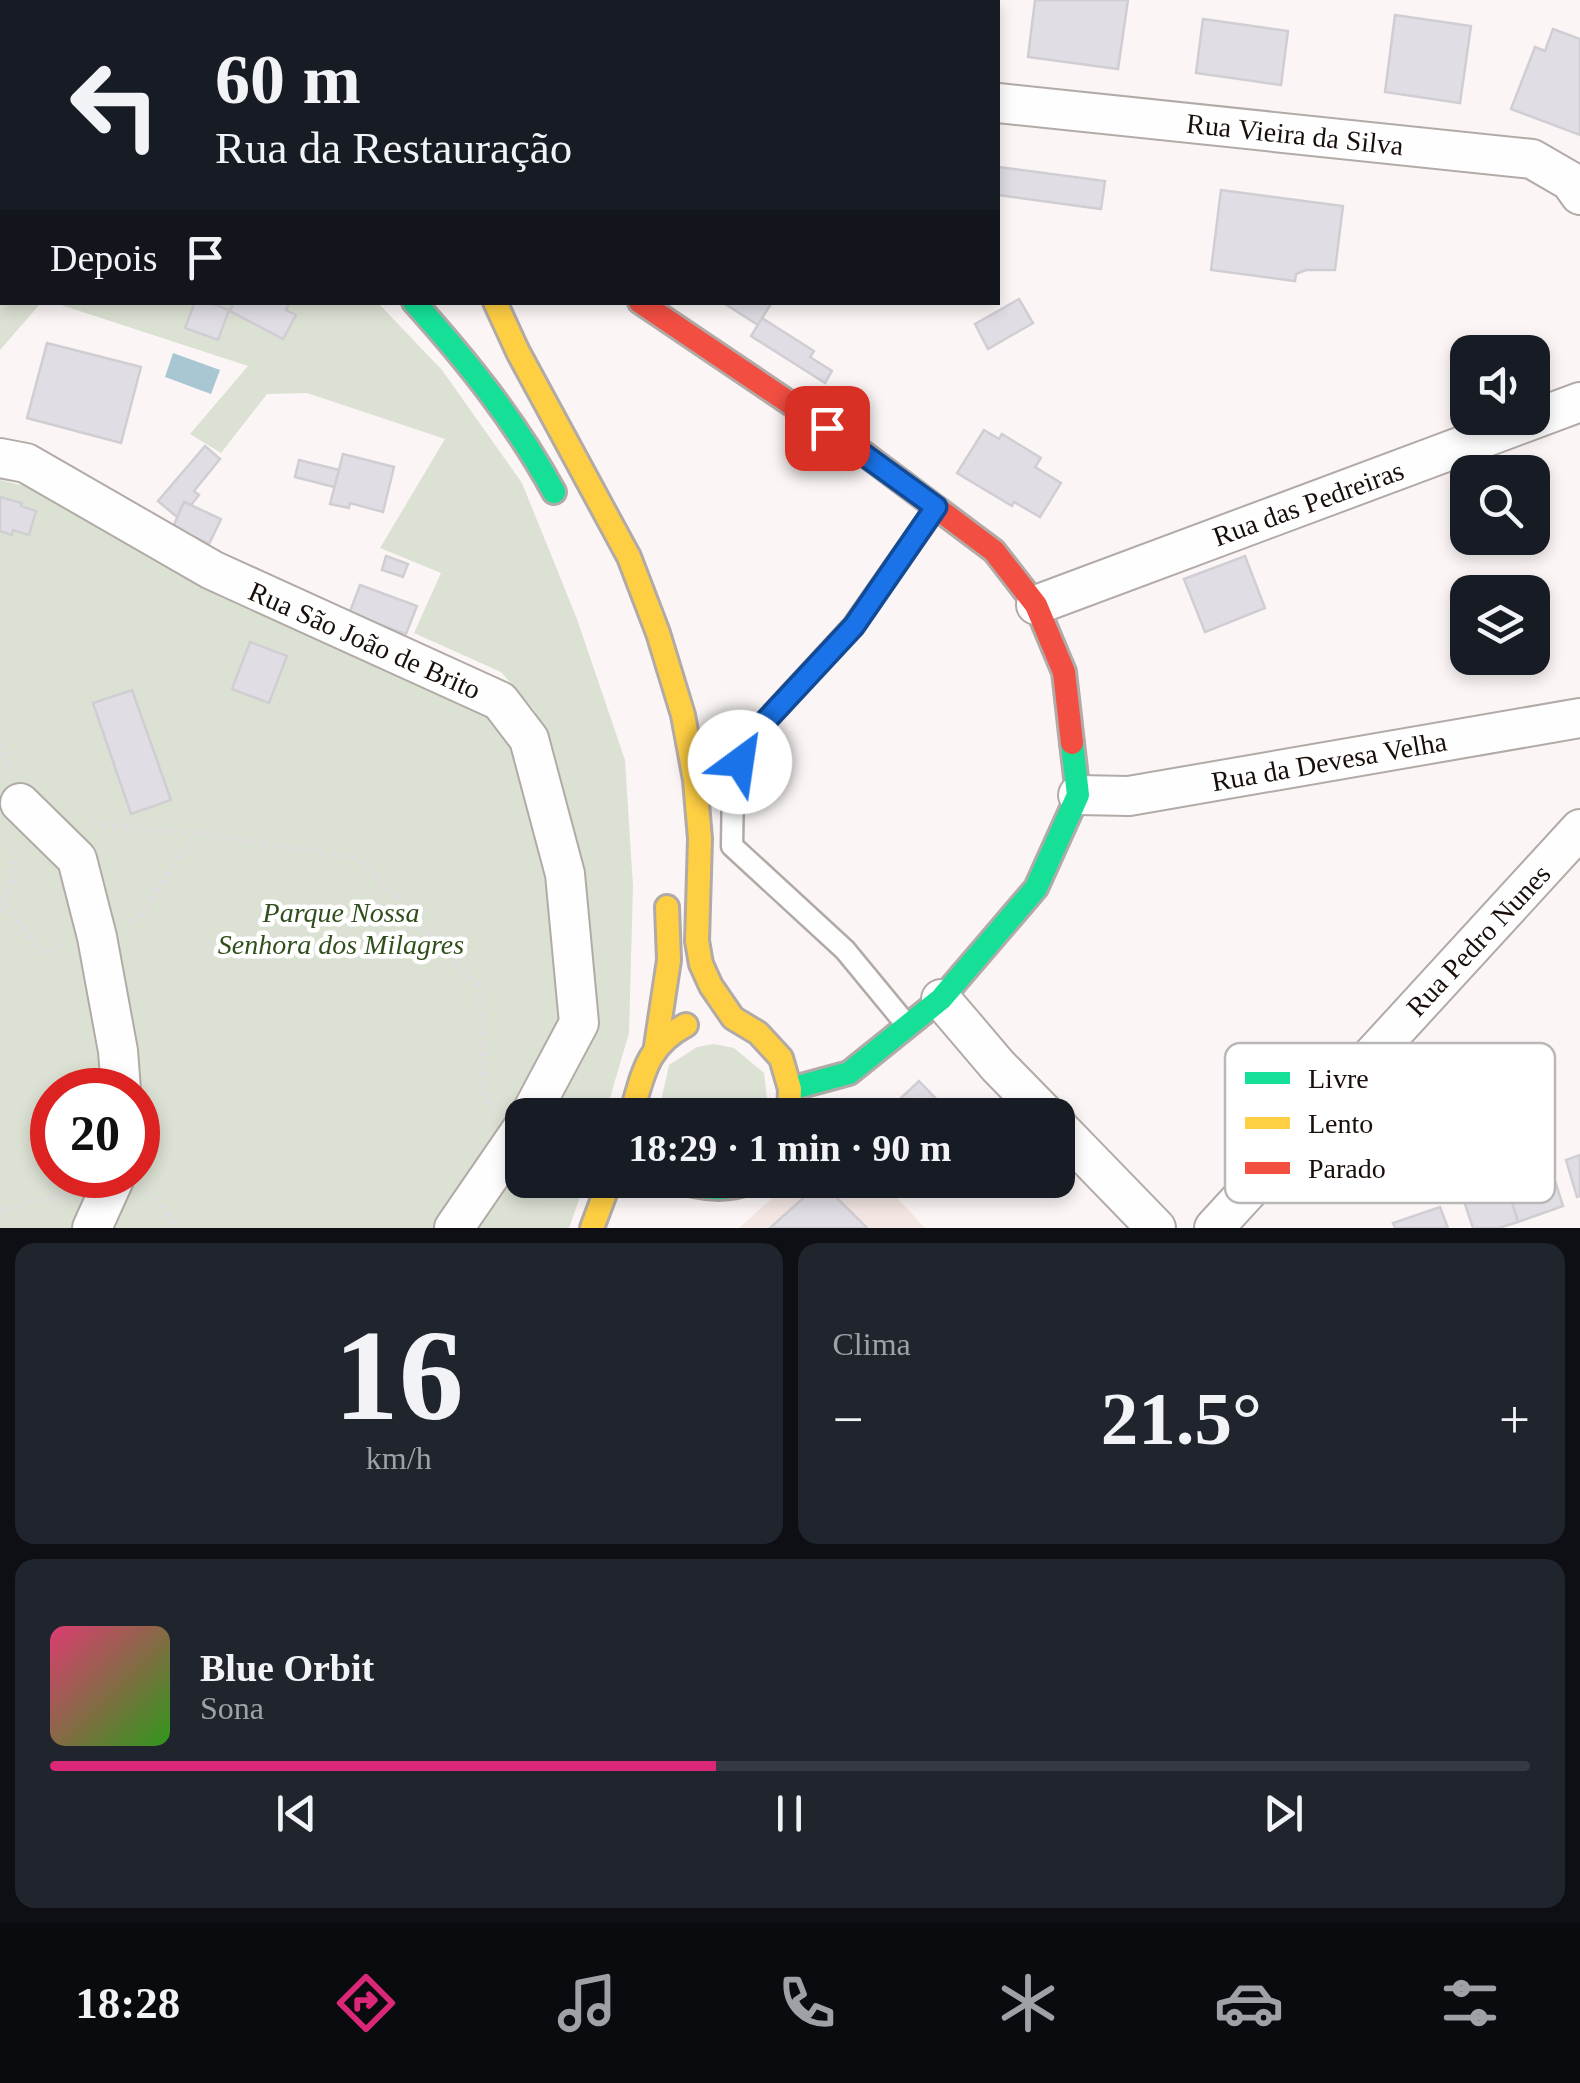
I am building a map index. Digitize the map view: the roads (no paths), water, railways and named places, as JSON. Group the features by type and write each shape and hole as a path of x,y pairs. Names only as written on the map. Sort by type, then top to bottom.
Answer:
{"main road":[{"path":"417,305 449,340 537,457 562,507"},
{"path":"496,305 628,557 658,633 683,716 694,780 700,839 701,964 734,1018 758,1034 781,1058 790,1098"},
{"path":"644,305 858,449 994,550 1036,605 1064,672 1078,795 1036,888 941,999 908,1026 849,1073 790,1089"},
{"path":"638,1098 656,1046 669,960 666,879"},
{"path":"656,1046 681,1027 734,1018"},
{"path":"592,1228 603,1198"},
{"path":"733,1204 739,1198"}],"street":[{"name":"Rua Vieira da Silva","path":"1000,103 1532,160 1570,181 1580,195"},
{"name":"Rua das Pedreiras","path":"1036,605 1580,402"},
{"name":"Rua São João de Brito","path":"0,458 26,462 212,570 500,701 530,738 566,874 579,1023 539,1098"},
{"name":"Rua da Devesa Velha","path":"1078,795 1129,796 1580,718"},
{"path":"20,803 78,859 97,937 120,1068"},
{"name":"Rua Pedro Nunes","path":"1384,1043 1580,829"},
{"path":"941,999 1029,1098"},
{"path":"1075,1145 1156,1228"},
{"path":"454,1228 505,1154"},
{"path":"92,1228 106,1198"},
{"name":"Rua Pedro Nunes","path":"1214,1228 1237,1203"}],"lane":[{"path":"908,1026 845,950 732,846 733,784 748,740 854,626 936,507"}],"water":[{"path":"173,353 220,370 211,394 165,377"}],"park label":[{"name":"Parque Nossa Senhora dos Milagres","path":"341,928"}]}
